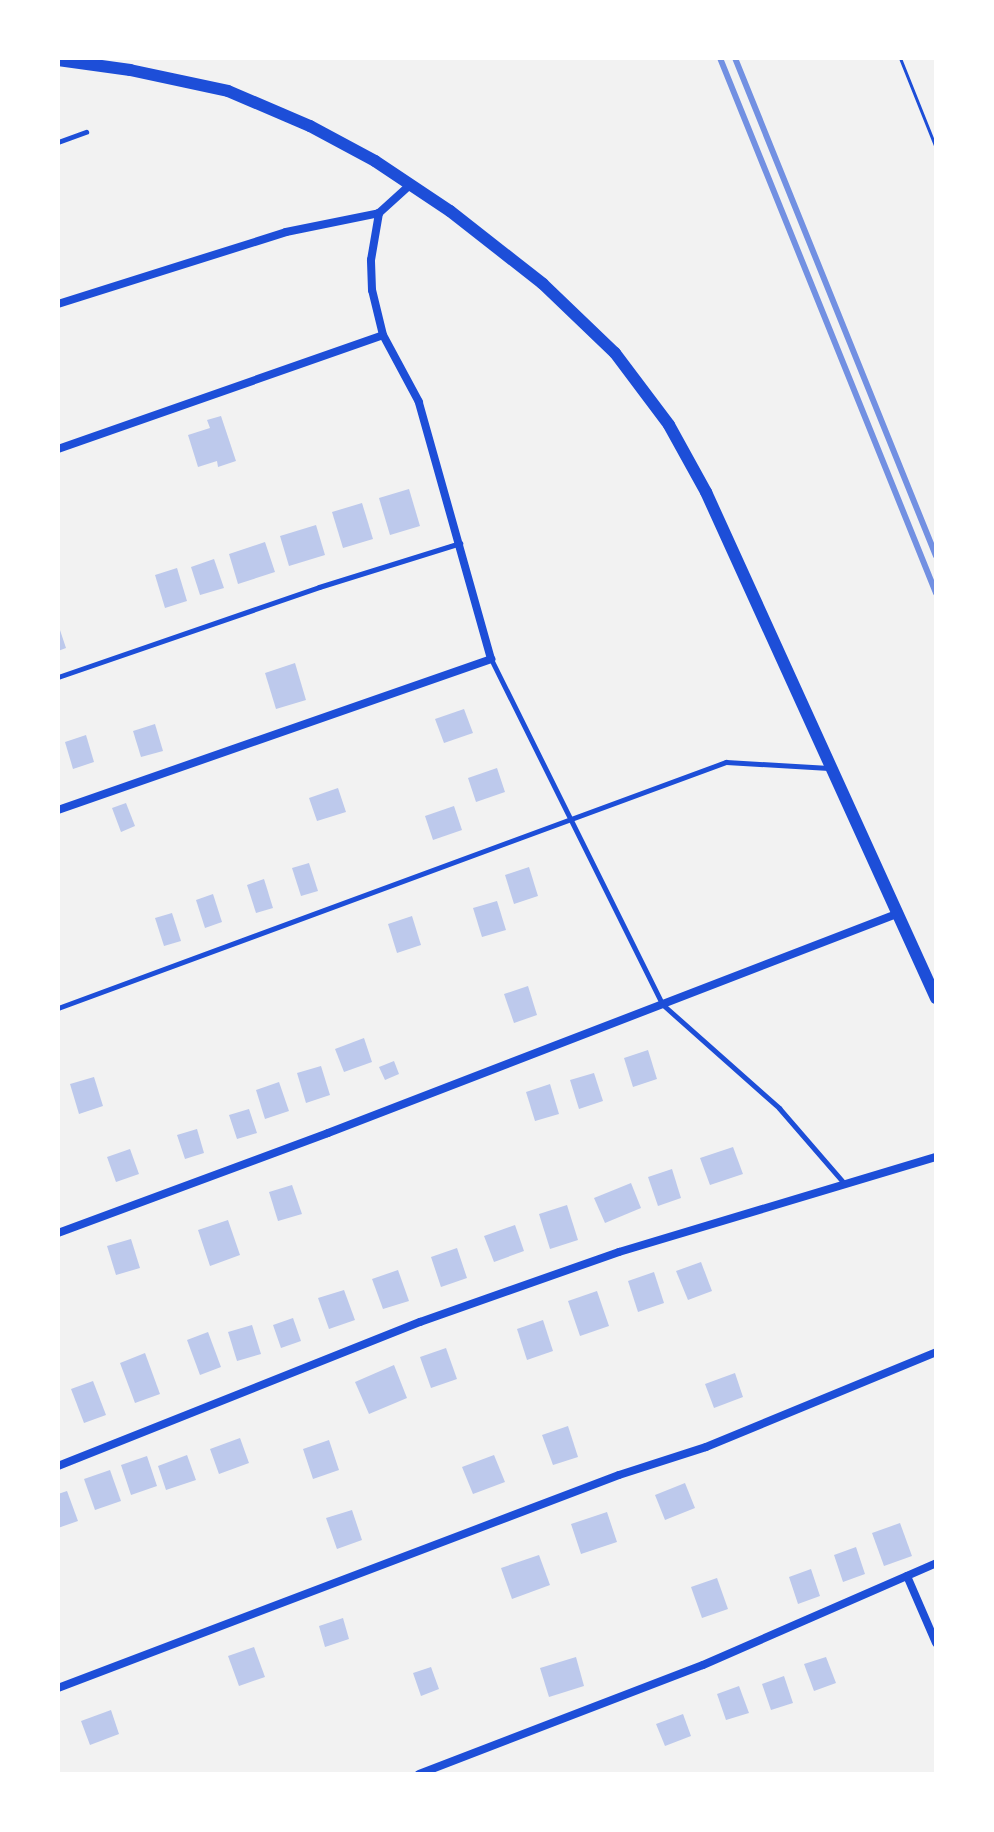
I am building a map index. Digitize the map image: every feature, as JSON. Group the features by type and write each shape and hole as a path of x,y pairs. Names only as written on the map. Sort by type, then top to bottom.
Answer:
{"street":[{"path":"58,60 130,70 228,91 310,126 410,185 543,284 615,353 669,425 720,519 936,998"},
{"path":"58,304 286,232 379,213 410,185"},
{"path":"58,810 491,659 461,543 419,402 383,335 372,290 371,260 379,213"},
{"path":"58,449 383,335"},
{"path":"58,1233 899,913"},
{"path":"58,1466 420,1322 619,1252 936,1157"},
{"path":"58,1688 619,1475 706,1447 936,1352"},
{"path":"419,1774 703,1665 936,1563"},
{"path":"907,1576 936,1643"}],"lane":[{"path":"58,142 86,132"},
{"path":"58,677 319,587 461,543"},
{"path":"491,659 662,1004 779,1108 844,1183"},
{"path":"58,1008 726,762 834,768"}],"path":[{"path":"900,58 936,148"}],"building":[{"path":"221,416 236,461 218,467 217,461 198,467 188,435 210,428 207,420"},
{"path":"409,489 420,526 390,535 379,498"},
{"path":"362,503 373,539 343,548 332,512"},
{"path":"316,525 325,555 289,566 280,536"},
{"path":"265,542 275,572 238,584 229,554"},
{"path":"214,559 224,588 200,595 191,567"},
{"path":"177,568 187,601 165,608 155,575"},
{"path":"58,624 66,648 58,651"},
{"path":"295,663 306,700 276,709 265,673"},
{"path":"464,709 473,733 444,743 435,719"},
{"path":"155,724 163,751 141,757 133,731"},
{"path":"86,735 94,762 73,769 65,742"},
{"path":"497,768 505,792 476,802 468,778"},
{"path":"338,788 346,812 317,821 309,798"},
{"path":"126,803 135,826 121,832 112,808"},
{"path":"454,806 462,830 433,840 425,816"},
{"path":"309,863 318,891 301,896 292,868"},
{"path":"529,867 538,896 514,904 505,875"},
{"path":"264,879 273,908 256,913 247,885"},
{"path":"213,894 222,922 205,928 196,900"},
{"path":"497,901 506,930 482,937 473,908"},
{"path":"172,913 181,941 164,946 155,918"},
{"path":"412,916 421,945 397,953 388,924"},
{"path":"528,986 537,1015 514,1023 504,994"},
{"path":"364,1038 372,1062 344,1072 335,1049"},
{"path":"648,1050 657,1079 633,1087 624,1058"},
{"path":"394,1061 399,1074 385,1080 379,1067"},
{"path":"321,1066 330,1095 306,1103 297,1073"},
{"path":"594,1073 603,1101 579,1109 570,1080"},
{"path":"94,1077 103,1106 79,1114 70,1084"},
{"path":"279,1082 289,1111 265,1119 256,1090"},
{"path":"550,1084 559,1114 535,1121 526,1092"},
{"path":"249,1109 257,1133 237,1139 229,1115"},
{"path":"197,1129 204,1153 185,1159 177,1135"},
{"path":"733,1147 743,1174 710,1185 700,1158"},
{"path":"130,1149 139,1174 116,1182 107,1157"},
{"path":"672,1169 681,1198 658,1206 648,1177"},
{"path":"631,1183 641,1208 605,1223 594,1198"},
{"path":"292,1185 302,1214 278,1221 269,1192"},
{"path":"567,1205 578,1240 550,1249 539,1214"},
{"path":"228,1220 240,1255 210,1266 198,1230"},
{"path":"515,1225 524,1251 494,1262 484,1236"},
{"path":"131,1239 140,1268 116,1275 107,1246"},
{"path":"457,1248 467,1278 441,1287 431,1257"},
{"path":"701,1262 712,1291 688,1300 676,1271"},
{"path":"398,1270 409,1301 383,1309 372,1279"},
{"path":"654,1272 664,1303 638,1312 628,1281"},
{"path":"344,1290 355,1320 329,1329 318,1298"},
{"path":"597,1291 609,1326 580,1336 568,1301"},
{"path":"293,1318 301,1341 281,1348 273,1325"},
{"path":"543,1320 553,1351 527,1360 517,1329"},
{"path":"252,1325 261,1354 237,1361 228,1332"},
{"path":"208,1332 221,1367 200,1375 187,1340"},
{"path":"446,1348 457,1379 431,1388 420,1357"},
{"path":"145,1353 160,1394 135,1403 120,1363"},
{"path":"394,1365 407,1398 369,1414 355,1382"},
{"path":"735,1373 743,1397 714,1408 705,1384"},
{"path":"93,1381 106,1415 84,1423 71,1389"},
{"path":"568,1426 578,1457 553,1465 542,1435"},
{"path":"240,1438 249,1463 219,1474 210,1449"},
{"path":"329,1440 339,1470 313,1479 303,1449"},
{"path":"187,1455 196,1480 166,1490 158,1466"},
{"path":"494,1455 505,1482 473,1494 462,1467"},
{"path":"147,1456 157,1486 131,1495 121,1465"},
{"path":"110,1470 121,1501 95,1510 84,1479"},
{"path":"685,1483 695,1508 665,1520 655,1495"},
{"path":"67,1491 78,1521 58,1528 58,1494"},
{"path":"352,1510 362,1540 337,1549 326,1518"},
{"path":"607,1512 617,1542 581,1554 571,1524"},
{"path":"900,1523 912,1556 884,1566 872,1533"},
{"path":"856,1547 865,1574 843,1582 834,1555"},
{"path":"539,1555 550,1585 512,1599 501,1568"},
{"path":"811,1569 820,1596 798,1604 789,1577"},
{"path":"717,1578 728,1609 702,1618 691,1587"},
{"path":"343,1618 349,1639 325,1647 319,1626"},
{"path":"254,1647 265,1677 239,1686 228,1656"},
{"path":"576,1657 584,1686 549,1697 540,1668"},
{"path":"826,1657 836,1683 814,1691 804,1664"},
{"path":"431,1667 439,1689 421,1696 413,1673"},
{"path":"784,1676 793,1703 771,1710 762,1684"},
{"path":"739,1686 749,1713 726,1720 717,1694"},
{"path":"111,1710 119,1734 90,1745 81,1721"},
{"path":"683,1714 691,1736 665,1746 656,1724"}],"railway":[{"path":"720,58 936,593"},
{"path":"735,58 936,556"}]}
